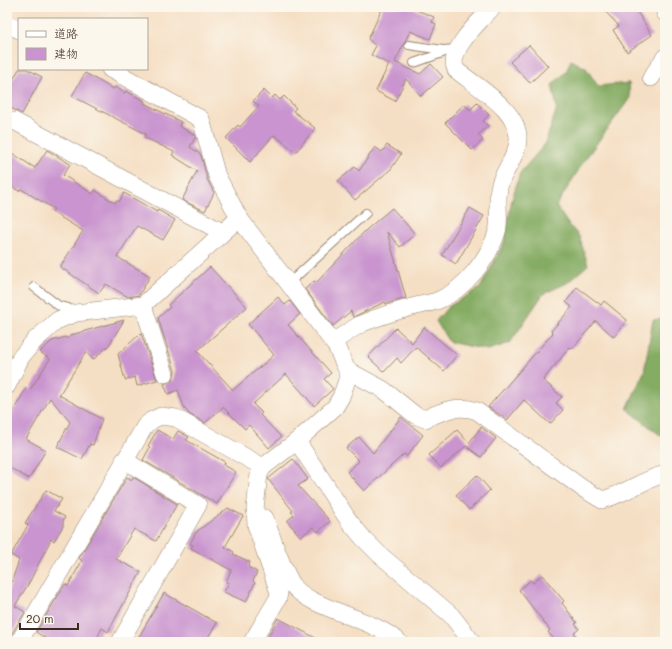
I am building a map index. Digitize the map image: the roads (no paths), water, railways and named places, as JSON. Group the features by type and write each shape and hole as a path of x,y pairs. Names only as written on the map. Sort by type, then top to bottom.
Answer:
{"street":[{"path":"333,342 360,324 380,316 439,300 452,292 468,278 490,250 498,231 498,190 503,175 514,156 518,137 516,126 504,108 456,70 453,62 453,50 492,7"},
{"path":"665,7 665,13"},
{"path":"7,24 18,30"},
{"path":"651,78 665,57"},
{"path":"112,70 201,119 217,176 239,218 333,342 342,356 346,370 346,380 343,391 335,407 297,441 263,467 259,474 256,496 256,525 279,593 278,598 252,642"},
{"path":"7,121 14,121 222,232"},
{"path":"7,386 21,357 35,340 58,320 76,313 143,305 239,218"},
{"path":"143,305 165,374"},
{"path":"346,370 384,390 415,415 425,418 441,411 455,408 469,408 477,411 582,488 602,500 624,492 649,478 665,474"},
{"path":"19,642 124,460 145,426 156,418 168,416 189,425 263,467"},
{"path":"297,441 349,521 363,538 379,554 451,615 472,642"},
{"path":"120,642 198,505 124,460"},
{"path":"256,496 292,585 305,598 389,632 399,642"}],"lane":[{"path":"409,45 453,50"},
{"path":"414,63 453,50"},
{"path":"288,284 366,212"},
{"path":"34,287 59,306 68,308 76,313"}]}
